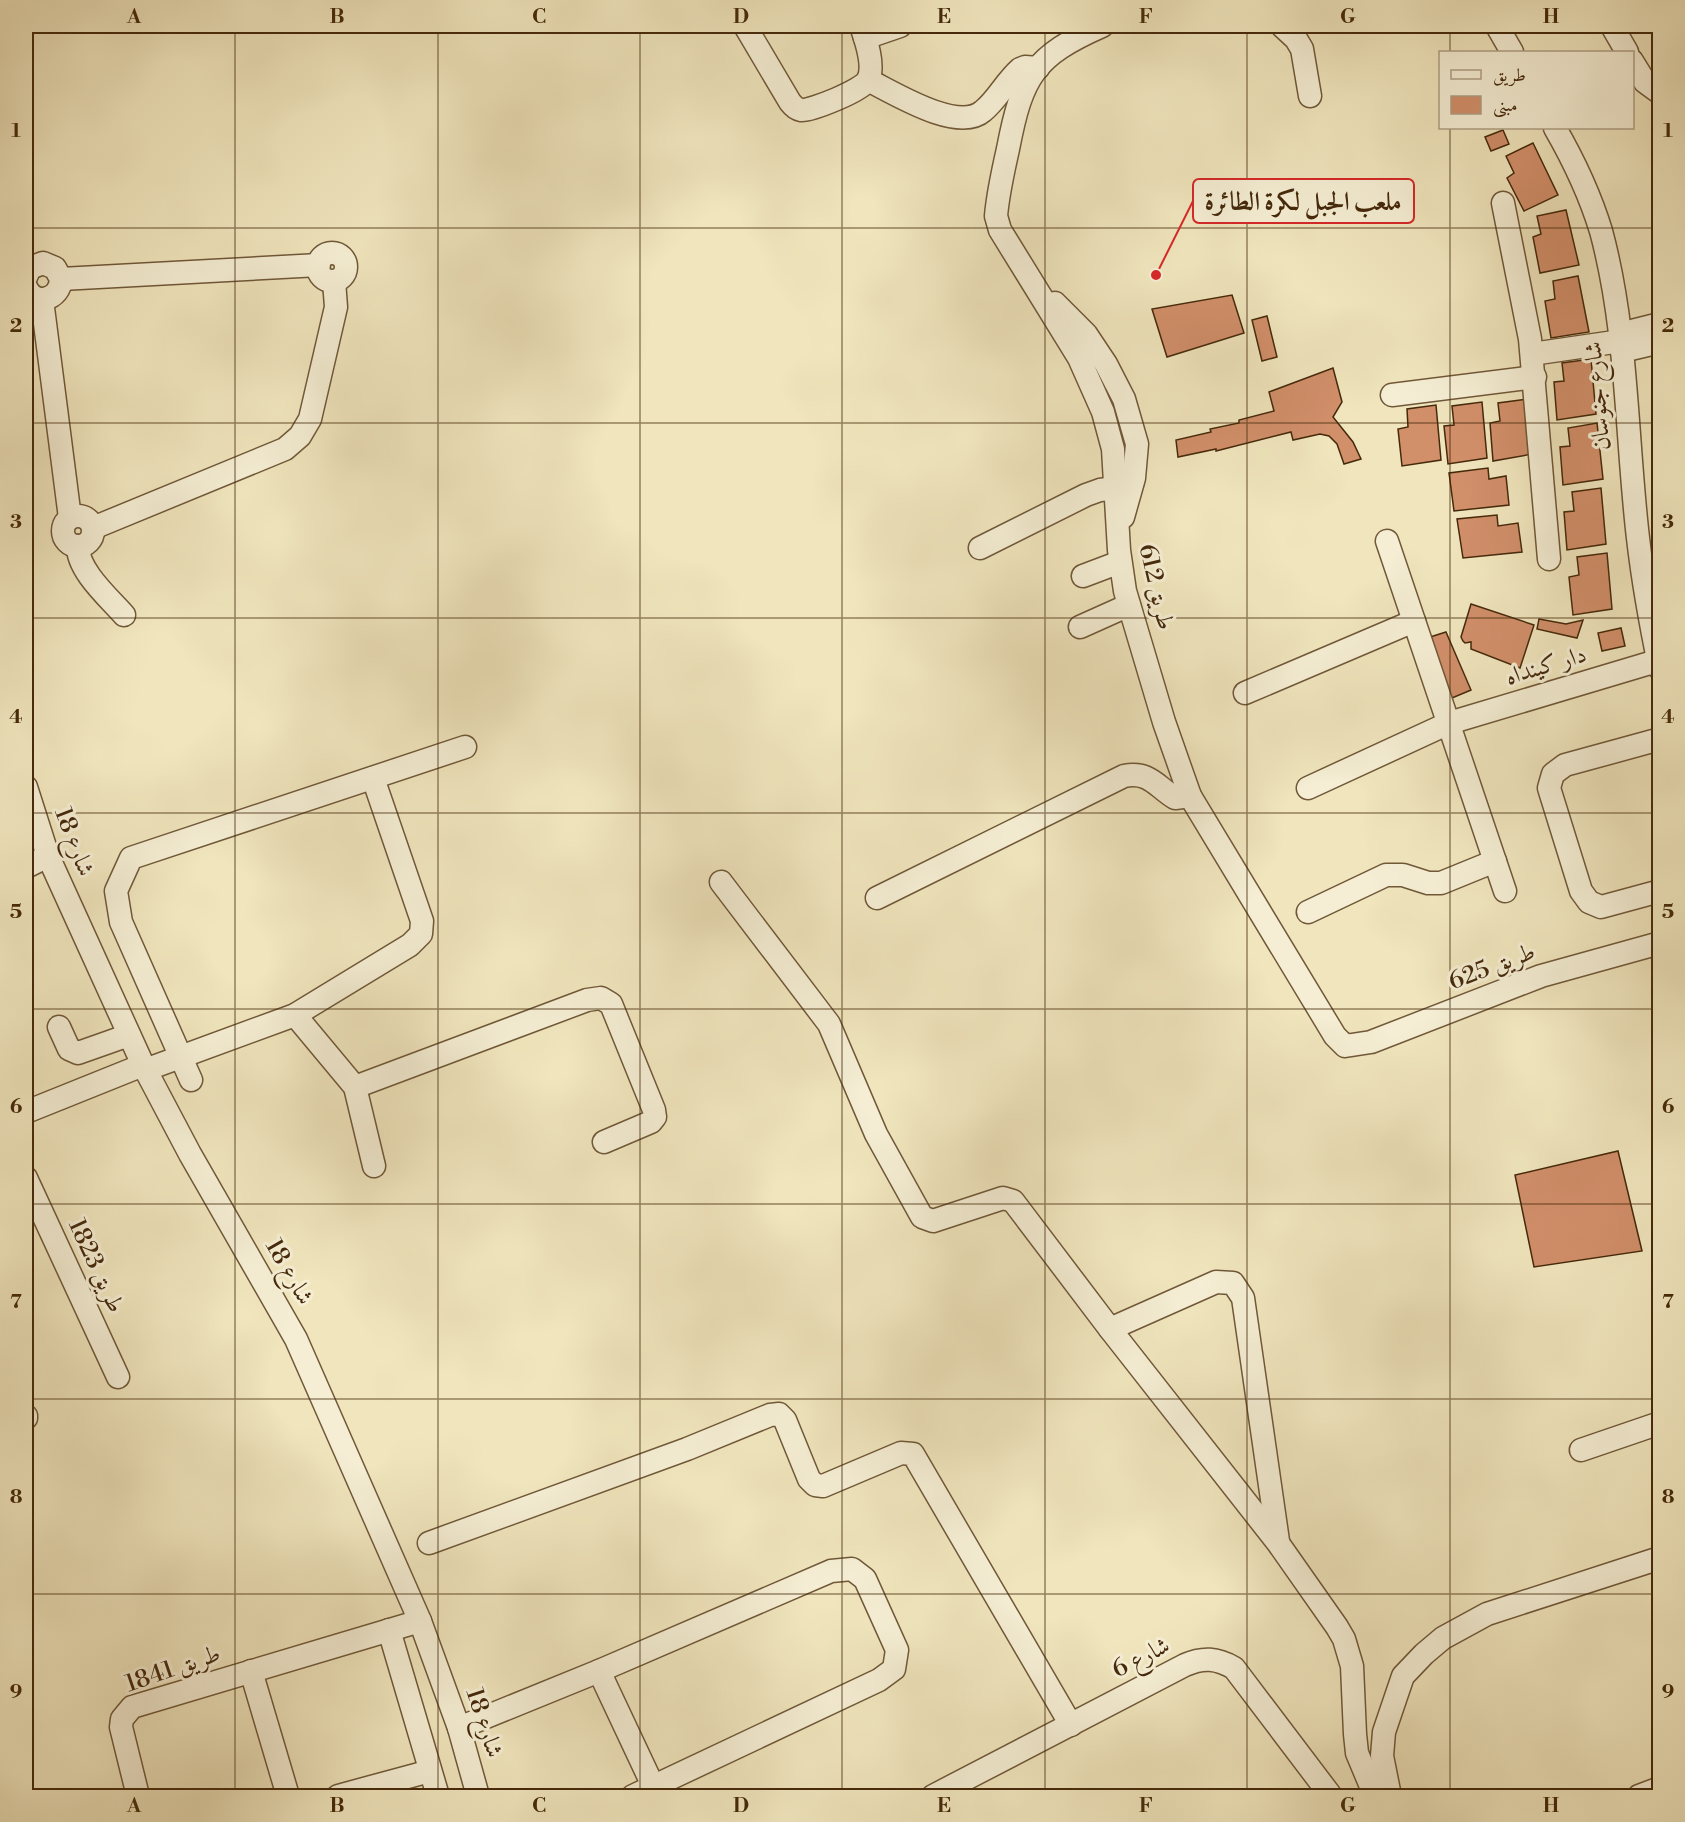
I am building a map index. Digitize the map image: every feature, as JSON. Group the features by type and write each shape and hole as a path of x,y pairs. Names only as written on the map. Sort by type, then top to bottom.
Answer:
{"street":[{"path":"745,26 790,102 797,109 812,108 858,89 868,80 870,67 863,32 900,26"},
{"path":"868,80 934,111 961,118 973,118 984,111 1020,69 1038,68 1058,49 1075,38 1102,26"},
{"path":"1282,26 1296,39 1302,49 1310,96"},
{"path":"1497,26 1511,51"},
{"path":"1612,26 1626,51"},
{"path":"1634,64 1645,82 1659,93"},
{"name":"طريق 612","path":"1038,68 1020,95 1014,118 996,216 1000,230 1079,358 1096,393 1109,430 1113,449 1120,562 1164,722 1190,796 1335,1036 1345,1046"},
{"name":"شارع جنوسان","path":"1556,129 1584,184 1601,231 1621,342 1650,548 1659,663"},
{"path":"1503,203 1535,376 1549,560"},
{"path":"29,282 54,296 61,279 59,273 49,264 36,265 29,282 70,518"},
{"path":"61,279 326,273 336,307 313,409 306,428 300,436 285,448 93,528"},
{"path":"1027,275 1086,333 1106,364 1124,399 1137,444 1134,478 1118,538"},
{"path":"1621,342 1659,324"},
{"path":"1532,354 1621,342 1659,342"},
{"path":"1392,395 1535,376"},
{"path":"980,548 1086,495 1115,488"},
{"path":"74,516 89,519 93,528 88,543 78,546 68,542 62,532 65,521 74,516"},
{"path":"1387,541 1505,891"},
{"path":"78,546 79,557 84,567 124,615"},
{"path":"1083,576 1120,562"},
{"path":"1080,627 1130,605"},
{"path":"1245,693 1414,621"},
{"name":"دار كينداه","path":"1308,788 1449,723 1659,663"},
{"path":"1659,739 1565,765 1553,774 1549,788 1581,891 1589,902 1601,907 1659,891"},
{"path":"191,1080 121,922 116,891 131,858 465,747"},
{"path":"877,898 1124,776 1137,773 1152,780 1175,798 1190,796"},
{"path":"26,1112 144,1067 296,1015 410,945 421,934 422,921 373,778"},
{"name":"شارع 18","path":"26,787 48,856 144,1067 190,1154 296,1339 420,1621 459,1728 478,1797"},
{"path":"26,867 48,856"},
{"path":"1308,912 1386,875 1403,875 1428,883 1441,884 1496,861"},
{"path":"721,882 829,1024 876,1134 922,1217 933,1221 1003,1198 1013,1201 1110,1329 1278,1542 1334,1621 1344,1639 1352,1666 1358,1753 1376,1797"},
{"name":"طريق 625","path":"1345,1046 1371,1042 1542,975 1659,943"},
{"path":"355,1088 587,1000 601,998 611,1004 655,1117 651,1122 604,1142"},
{"path":"296,1015 355,1088 374,1166"},
{"path":"59,1027 69,1049 78,1053 129,1035"},
{"name":"طريق 1823","path":"26,1178 118,1377"},
{"path":"1110,1329 1216,1282 1233,1283 1243,1298 1278,1542"},
{"path":"429,1543 687,1449 770,1415 779,1414 785,1420 809,1479 815,1485 823,1486 901,1453 913,1454 1071,1725"},
{"path":"1581,1450 1659,1424"},
{"path":"1390,1797 1382,1756 1386,1720 1403,1676 1424,1654 1443,1638 1487,1614 1659,1558"},
{"path":"459,1728 599,1671 831,1571 852,1569 865,1579 897,1650 894,1669 879,1680 643,1792 599,1671"},
{"name":"طريق 1841","path":"138,1797 121,1727 126,1712 139,1704 420,1621"},
{"path":"389,1630 438,1797"},
{"name":"شارع 6","path":"933,1797 1185,1665 1205,1659 1215,1660 1234,1668 1331,1797"},
{"name":"طريق 1841","path":"251,1671 288,1797"},
{"path":"338,1797 430,1771"},
{"path":"1639,1797 1659,1788"}],"building":[{"path":"1503,130 1509,144 1491,151 1485,137"},
{"path":"1533,143 1558,195 1524,211 1507,178 1514,173 1506,156"},
{"path":"1566,210 1579,265 1540,273 1533,237 1541,234 1537,216"},
{"path":"1578,276 1589,332 1551,338 1545,301 1555,299 1553,281"},
{"path":"1232,295 1244,333 1167,357 1152,309"},
{"path":"1267,316 1277,357 1262,361 1252,320"},
{"path":"1591,359 1596,414 1557,420 1554,382 1564,381 1562,363"},
{"path":"1333,368 1342,402 1333,417 1353,442 1361,459 1344,464 1337,444 1329,436 1320,434 1293,440 1291,432 1216,451 1216,449 1178,457 1176,440 1211,432 1210,429 1239,423 1239,420 1274,411 1269,392"},
{"path":"1527,399 1533,454 1493,461 1490,423 1500,421 1498,403"},
{"path":"1482,402 1487,458 1448,464 1444,426 1454,425 1452,406"},
{"path":"1436,405 1441,460 1402,466 1398,429 1408,427 1407,409"},
{"path":"1597,423 1603,479 1563,485 1560,447 1570,446 1568,428"},
{"path":"1488,468 1489,479 1506,476 1509,505 1454,511 1449,473"},
{"path":"1601,488 1606,544 1567,550 1564,512 1574,511 1572,492"},
{"path":"1497,515 1498,526 1518,523 1522,552 1463,558 1457,519"},
{"path":"1607,553 1612,609 1573,615 1569,577 1579,575 1577,557"},
{"path":"1471,604 1534,625 1520,668 1471,649 1471,642 1463,641 1461,637"},
{"path":"1539,619 1566,624 1583,620 1577,638 1537,629"},
{"path":"1621,628 1625,646 1602,651 1598,633"},
{"path":"1446,632 1471,690 1452,698 1427,638"},
{"path":"1618,1151 1642,1251 1534,1267 1515,1175"}],"place":[{"name":"ملعب الجبل لكرة الطائرة","path":"1156,275"}]}
